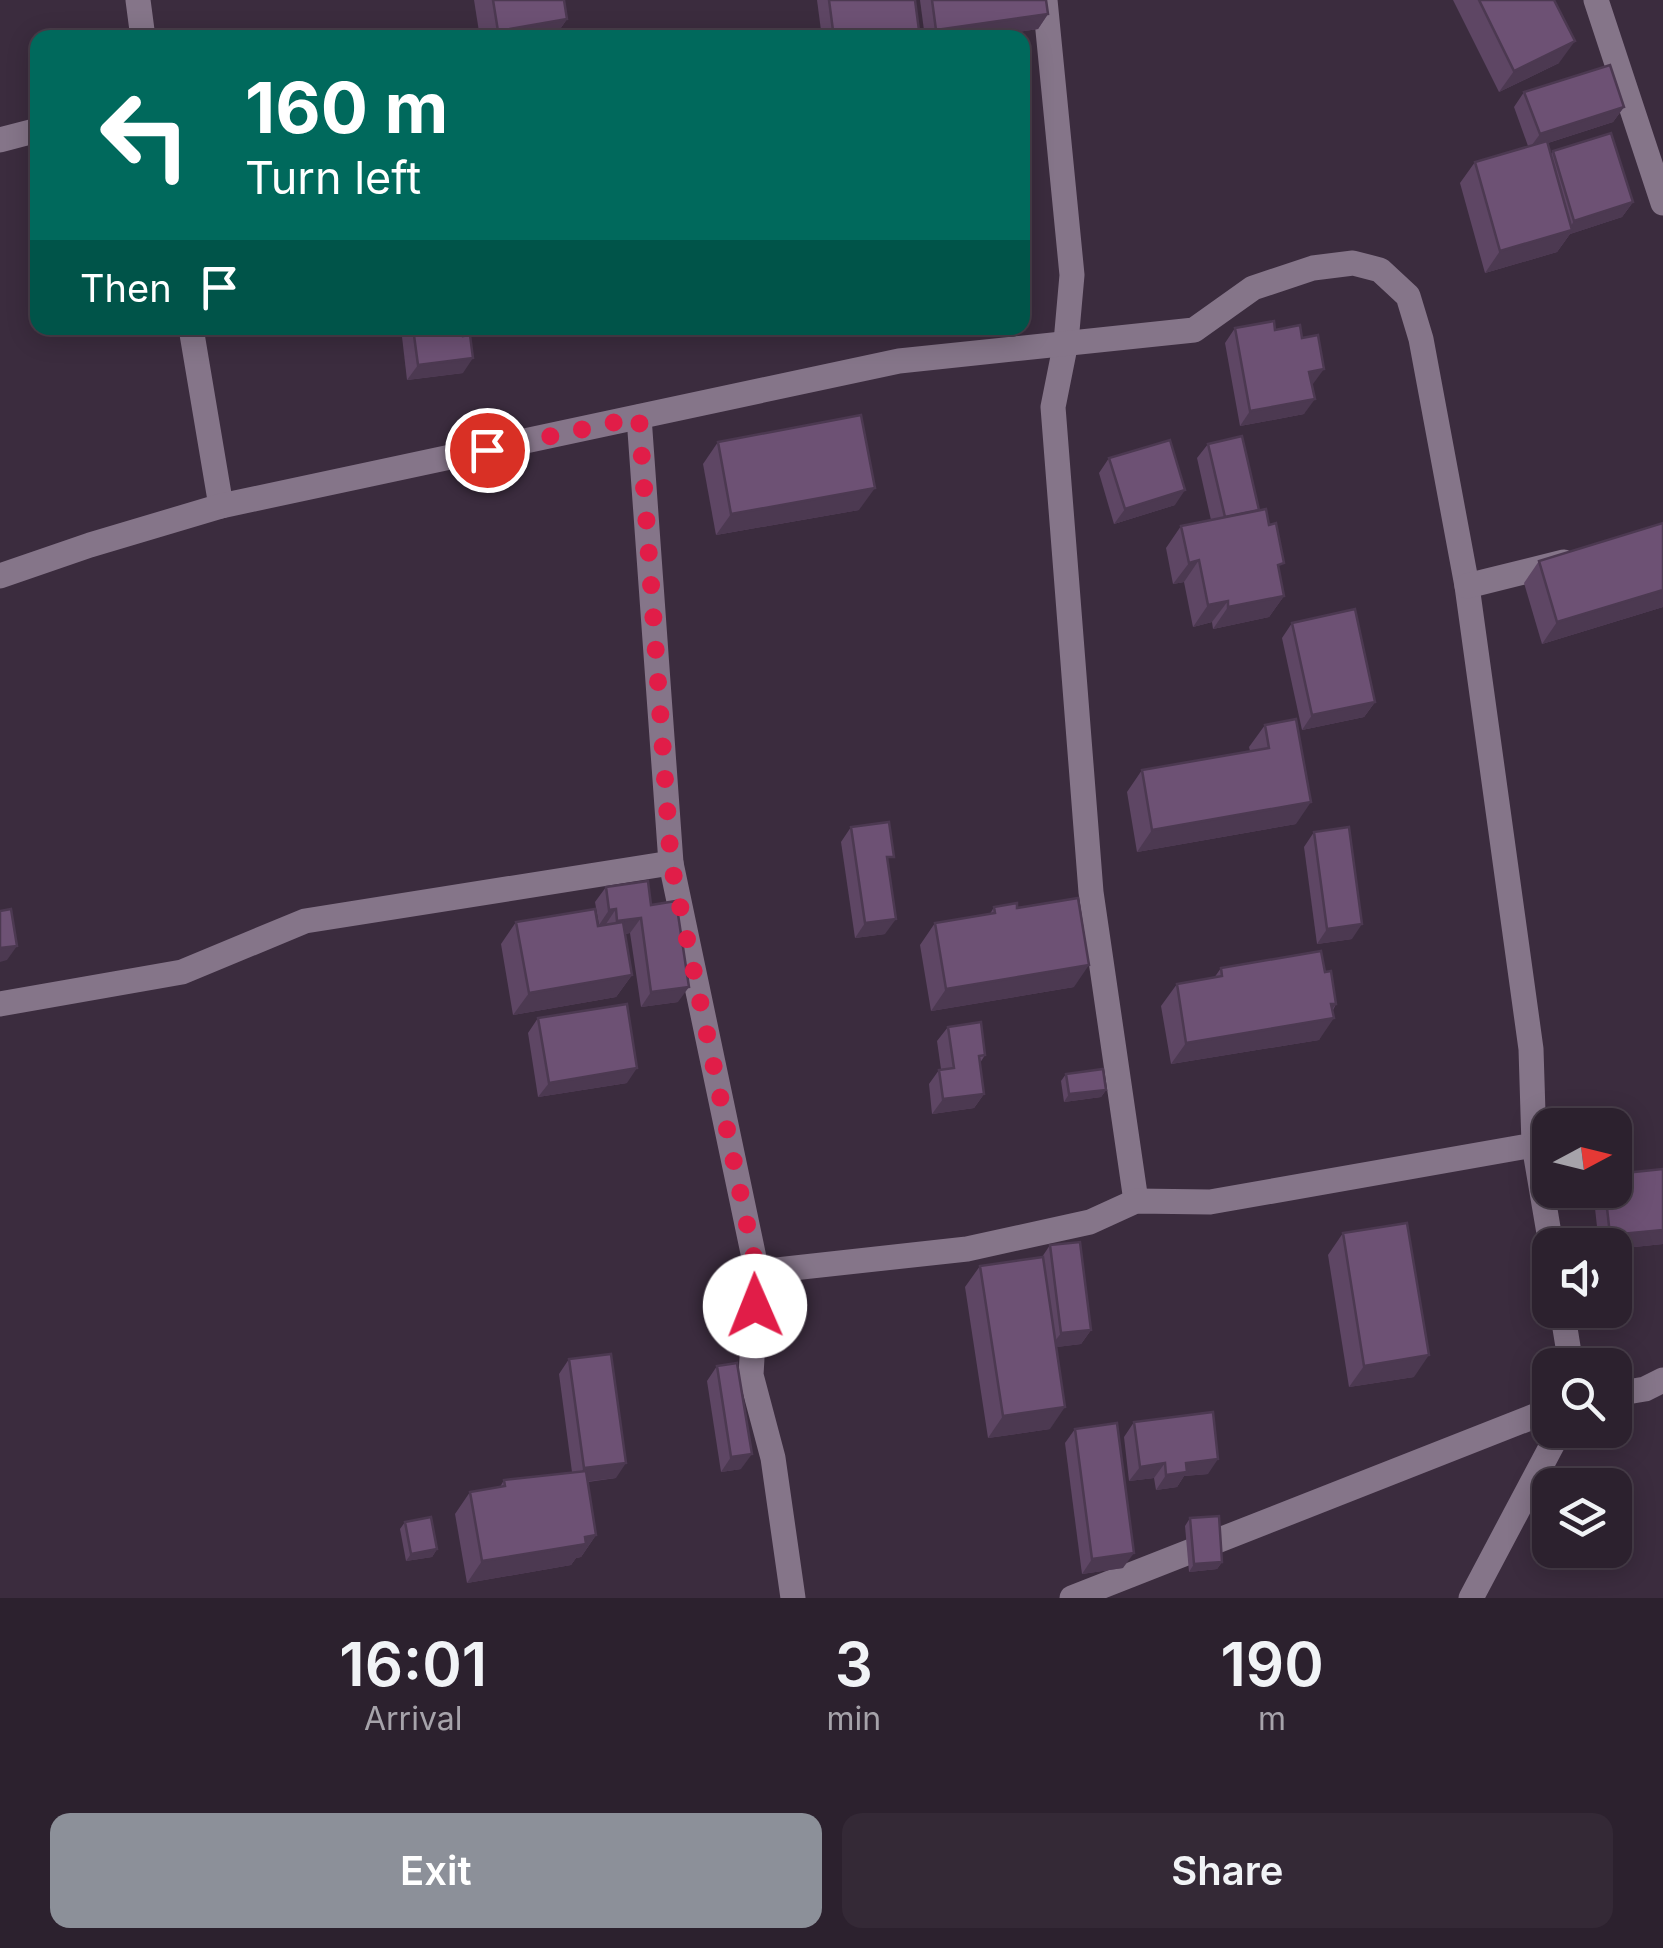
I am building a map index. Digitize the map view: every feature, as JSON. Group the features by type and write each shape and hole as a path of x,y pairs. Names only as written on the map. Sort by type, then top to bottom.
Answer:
{"street":[{"path":"138,0 142,30"},
{"path":"1046,0 1072,275 1066,342 1053,407 1072,665 1091,892 1136,1201"},
{"path":"1596,0 1663,203"},
{"path":"0,140 30,132"},
{"path":"0,576 222,506 898,361 1194,330 1253,288 1313,268 1353,263 1380,270 1408,296 1421,339 1467,586 1531,1050 1533,1108"},
{"path":"191,335 222,506"},
{"path":"639,417 671,863 757,1272 752,1375 772,1458 793,1598"},
{"path":"1467,586 1593,554"},
{"path":"0,1004 182,972 305,921 671,863"},
{"path":"757,1272 967,1249 1090,1222 1136,1201 1210,1202 1532,1145"},
{"path":"1632,1391 1663,1380"},
{"path":"1072,1598 1532,1417"},
{"path":"1471,1598 1550,1448"}],"building":[{"path":"493,0 564,0 567,19 498,30"},
{"path":"829,0 915,0 919,30 833,30"},
{"path":"932,0 1046,0 1048,14 936,30"},
{"path":"1479,0 1554,0 1575,41 1514,71"},
{"path":"1610,65 1624,107 1540,134 1524,92"},
{"path":"1611,133 1633,202 1574,221 1553,151"},
{"path":"1547,141 1572,230 1500,251 1475,162"},
{"path":"1274,321 1275,330 1300,325 1302,338 1318,335 1324,369 1309,372 1315,399 1250,411 1235,328"},
{"path":"414,335 470,335 473,358 418,365"},
{"path":"861,415 875,488 731,514 718,442"},
{"path":"1242,436 1259,510 1225,517 1208,444"},
{"path":"1170,440 1185,490 1125,509 1109,458"},
{"path":"1266,509 1269,525 1276,523 1284,563 1278,565 1284,596 1228,607 1228,601 1208,605 1199,560 1189,563 1181,526"},
{"path":"1663,523 1663,590 1557,622 1539,561"},
{"path":"1355,609 1375,702 1312,715 1292,623"},
{"path":"1296,719 1311,802 1152,830 1142,770 1269,748 1265,725"},
{"path":"889,822 894,857 887,857 896,919 865,923 851,827"},
{"path":"1349,827 1362,924 1327,929 1314,832"},
{"path":"648,881 651,905 676,901 689,987 651,992 641,918 617,921 616,909 609,910 606,887"},
{"path":"1078,898 1089,965 946,989 935,923 995,913 994,907 1017,903 1017,908"},
{"path":"11,909 17,946 0,948 0,911"},
{"path":"595,909 598,926 623,922 632,975 529,993 516,922"},
{"path":"1321,951 1325,972 1331,971 1334,1018 1186,1043 1177,984 1222,976 1221,968"},
{"path":"627,1004 637,1068 549,1083 538,1018"},
{"path":"981,1022 985,1055 979,1056 984,1094 943,1099 939,1070 954,1068 948,1027"},
{"path":"1103,1069 1106,1090 1069,1094 1066,1074"},
{"path":"1663,1169 1663,1230 1632,1233 1632,1228 1609,1228 1607,1208 1632,1208 1632,1172"},
{"path":"1407,1223 1429,1355 1364,1366 1343,1233"},
{"path":"1080,1242 1091,1330 1061,1333 1050,1245"},
{"path":"1043,1257 1065,1407 1003,1416 980,1266"},
{"path":"611,1354 626,1463 584,1468 569,1359"},
{"path":"737,1363 752,1454 731,1457 717,1366"},
{"path":"1213,1412 1218,1459 1186,1463 1187,1472 1166,1475 1165,1463 1140,1467 1134,1422"},
{"path":"1117,1423 1134,1553 1092,1559 1075,1429"},
{"path":"586,1471 596,1535 585,1537 586,1544 482,1561 470,1492 505,1486 504,1480"},
{"path":"1219,1516 1222,1562 1194,1564 1190,1518"},
{"path":"431,1517 437,1549 411,1554 405,1522"}],"route":[{"path":"487,450 639,417 671,863 757,1272 755,1306"}]}
